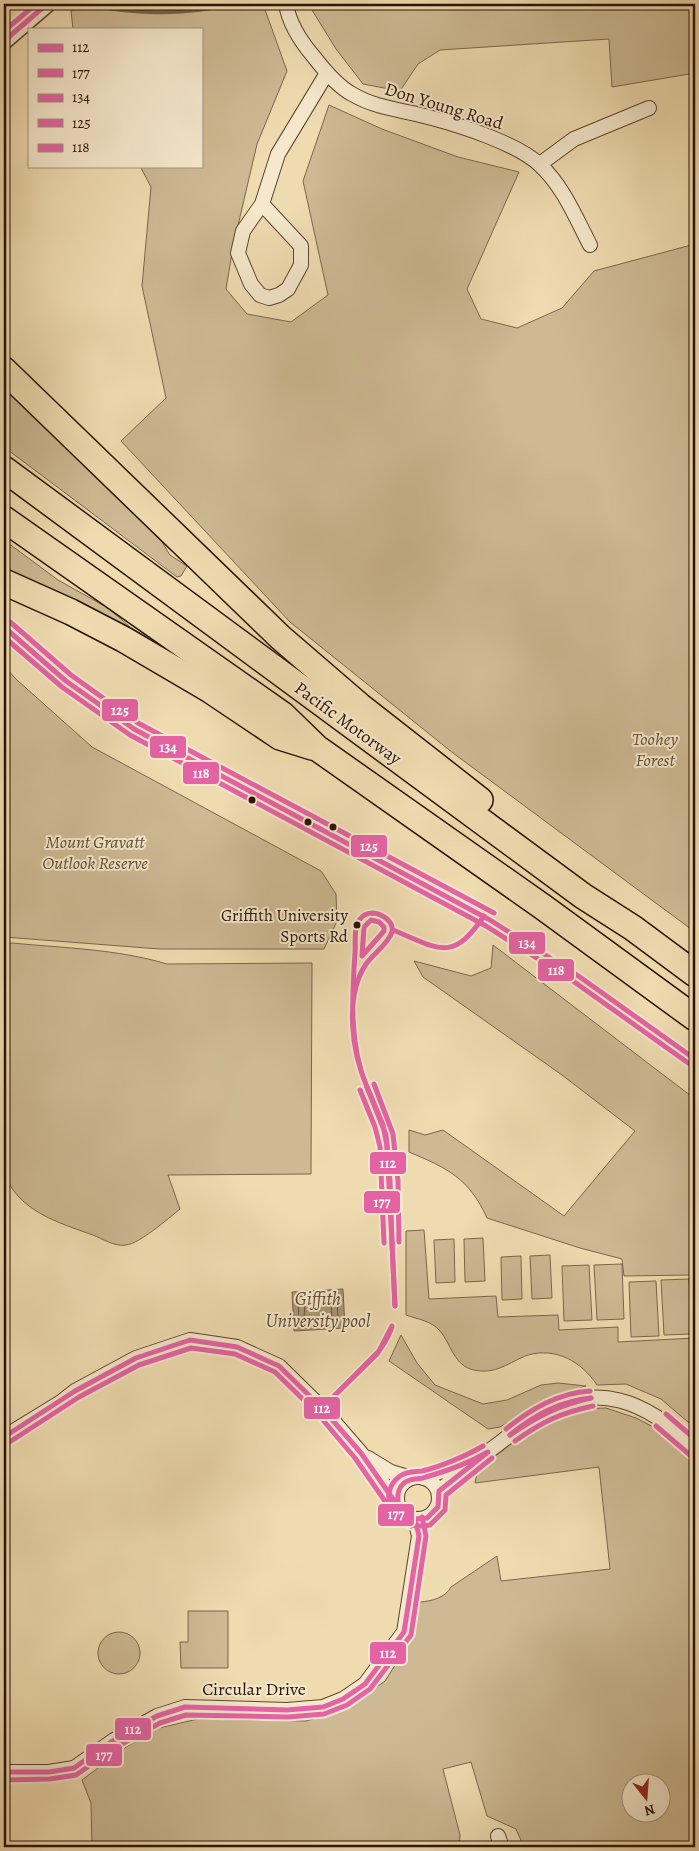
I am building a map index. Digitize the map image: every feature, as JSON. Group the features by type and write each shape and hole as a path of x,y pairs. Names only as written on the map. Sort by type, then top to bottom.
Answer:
{"highway":[{"path":"4,370 229,591 280,638 375,718 618,906 633,928"},
{"name":"Pacific Motorway","path":"4,469 583,896 633,928 695,974"},
{"name":"Pacific Motorway","path":"4,519 283,715 317,748 543,906 695,1018"},
{"path":"4,582 71,612 123,639 210,690 280,737 317,748"}],"street":[{"path":"5,39 47,4"},
{"name":"Don Young Road","path":"286,4 303,44 326,73 351,94 372,103 432,118 495,140 518,150 540,164 563,192 590,245"},
{"path":"262,204 301,246 301,265 294,281 279,295 269,298 260,295 251,284 238,253 243,231 262,204 278,154 326,73"},
{"path":"540,164 574,139 649,108"},
{"path":"4,1437 61,1402 75,1391 136,1358 190,1340 237,1347 279,1366 322,1408 361,1453 397,1502 402,1512 415,1520 427,1518 436,1511 440,1500 438,1491 432,1481 378,1466 361,1453"},
{"path":"438,1491 480,1456 549,1409 564,1403 592,1398 634,1403 663,1420 695,1449"},
{"path":"397,1502 401,1485 480,1456"},
{"name":"Circular Drive","path":"4,1772 49,1772 74,1768 114,1740 157,1716 185,1707 286,1710 323,1707 343,1699 365,1684 404,1632 420,1536 415,1520"}],"green space":[{"name":"Toohey Forest","path":"81,4 263,4 287,71 257,144 233,247 226,289 247,314 291,322 328,295 303,181 329,105 382,129 458,157 519,172 467,289 481,319 517,328 562,308 594,271 695,244 695,932 453,753 290,622 121,441 166,398 142,286 151,187 141,168 202,168 202,28 73,28 71,11"},
{"path":"311,4 695,4 695,73 612,87 609,39 440,50 418,64 400,91 363,84 336,49 312,10"},
{"path":"4,381 121,499 162,542 170,555 187,566 181,576 177,577 4,447"},
{"path":"4,540 58,580 108,608 130,627 147,637 144,643 4,573"},
{"name":"Mount Gravatt Outlook Reserve","path":"4,666 92,747 321,871 336,894 337,921 324,949 160,949 4,937"},
{"path":"12,943 109,952 167,964 312,963 311,1174 168,1175 180,1209 146,1236 132,1244 126,1245 113,1244 53,1220 28,1205 18,1196 4,1171 4,944"},
{"path":"493,945 695,1099 695,1326 692,1275 624,1276 622,1259 580,1248 487,1218 473,1193 456,1176 435,1163 409,1152 409,1130 425,1135 443,1130 564,1216 635,1131 562,1075 423,977 414,961 471,976 491,968"},
{"path":"424,1230 429,1299 496,1296 498,1317 558,1315 559,1330 618,1327 618,1342 695,1338 695,1428 661,1399 626,1384 597,1385 584,1369 567,1358 558,1355 538,1353 528,1355 489,1371 467,1368 457,1359 444,1336 437,1328 429,1323 406,1315 406,1231"},
{"path":"483,1238 485,1281 465,1282 464,1239"},
{"path":"454,1239 455,1282 436,1283 434,1240"},
{"path":"550,1255 552,1298 532,1299 530,1256"},
{"path":"521,1256 522,1299 502,1300 501,1257"},
{"path":"622,1264 624,1319 597,1320 594,1265"},
{"path":"589,1265 592,1320 564,1321 562,1266"},
{"path":"689,1279 692,1334 664,1335 661,1280"},
{"path":"656,1281 659,1336 631,1337 629,1282"},
{"path":"401,1335 417,1363 435,1385 483,1404 507,1400 541,1385 558,1383 586,1386 549,1399 500,1427 488,1429 389,1361"},
{"path":"606,1408 636,1418 665,1433 695,1462 695,1847 524,1847 516,1829 487,1816 471,1762 443,1769 460,1835 459,1847 92,1847 91,1803 82,1780 126,1747 159,1728 198,1719 306,1721 346,1709 385,1681 413,1637 420,1602 434,1600 442,1596 451,1587 497,1556 501,1581 610,1569 599,1467 475,1483 479,1464 544,1420 575,1409"},
{"path":"188,1611 228,1611 228,1668 181,1668 180,1642 188,1642"},
{"path":"123,1632 131,1635 137,1641 140,1653 137,1665 131,1671 115,1674 107,1671 101,1665 98,1649 101,1641 107,1635"}],"water":[{"name":"Giffith University pool","path":"343,1289 345,1328 294,1331 292,1292"}],"waterway":[{"path":"82,4 119,10 155,12 191,11 228,4"}],"transit line":[{"name":"125","path":"4,31 36,4"},
{"name":"134","path":"4,41 47,4"},
{"name":"125","path":"9,621 71,675 138,723 494,913"},
{"name":"134","path":"4,627 66,681 134,729 490,920 577,975 695,1059"},
{"name":"118","path":"4,637 62,687 130,735 486,926 573,981 691,1065"},
{"name":"112","path":"373,913 363,916 356,927 353,987 353,1004 353,1021 355,1038 357,1055 367,1087 362,1073 357,1058 354,1041 353,1025 353,1008 355,992 359,977 366,964 387,941 392,932 391,925 387,919 373,913"},
{"name":"125","path":"393,930 422,942 444,948 463,941 484,916"},
{"name":"177","path":"371,920 379,922 384,927 384,931 362,956 364,927 371,920"},
{"name":"177","path":"374,1084 393,1134 398,1181 399,1242"},
{"name":"112","path":"367,1087 386,1135 392,1243"},
{"name":"112","path":"367,1087 383,1125 387,1146 392,1243"},
{"name":"177","path":"360,1090 375,1127 380,1147 384,1243"},
{"name":"112","path":"392,1243 395,1306"},
{"name":"112","path":"392,1243 395,1306"},
{"name":"112","path":"392,1326 388,1337 384,1344 377,1354 322,1408 379,1351 392,1326"},
{"name":"112","path":"4,1437 75,1391 136,1358 190,1340 237,1347 279,1366 322,1408 361,1453 402,1512 415,1519"},
{"name":"177","path":"8,1443 79,1397 139,1365 191,1348 235,1354 275,1372 317,1413 355,1458 396,1517 411,1526"},
{"name":"177","path":"506,1429 545,1403 578,1392 590,1391"},
{"name":"112","path":"510,1435 528,1421 548,1410 569,1402 591,1398"},
{"name":"112","path":"510,1435 549,1412 591,1398"},
{"name":"177","path":"515,1441 552,1419 593,1406"},
{"name":"177","path":"666,1414 695,1439"},
{"name":"177","path":"656,1426 690,1455"},
{"name":"177","path":"483,1446 445,1464 422,1471 408,1472 400,1476 389,1492 389,1502 392,1510 407,1523 418,1526 430,1525 445,1510 446,1495 492,1458"},
{"name":"112","path":"488,1452 439,1491 438,1507 427,1518 412,1518 402,1511 398,1503 398,1494 404,1483 450,1469 488,1452"},
{"name":"177","path":"4,1780 50,1779 76,1775 118,1746 160,1723 186,1715 288,1717 324,1714 347,1705 370,1689 411,1635 426,1536 422,1517"},
{"name":"112","path":"4,1772 49,1772 74,1768 114,1740 157,1716 185,1707 287,1710 323,1707 343,1699 365,1684 404,1632 419,1536 415,1519"}],"place":[{"name":"Griffith University Sports Rd","path":"357,925"}]}
